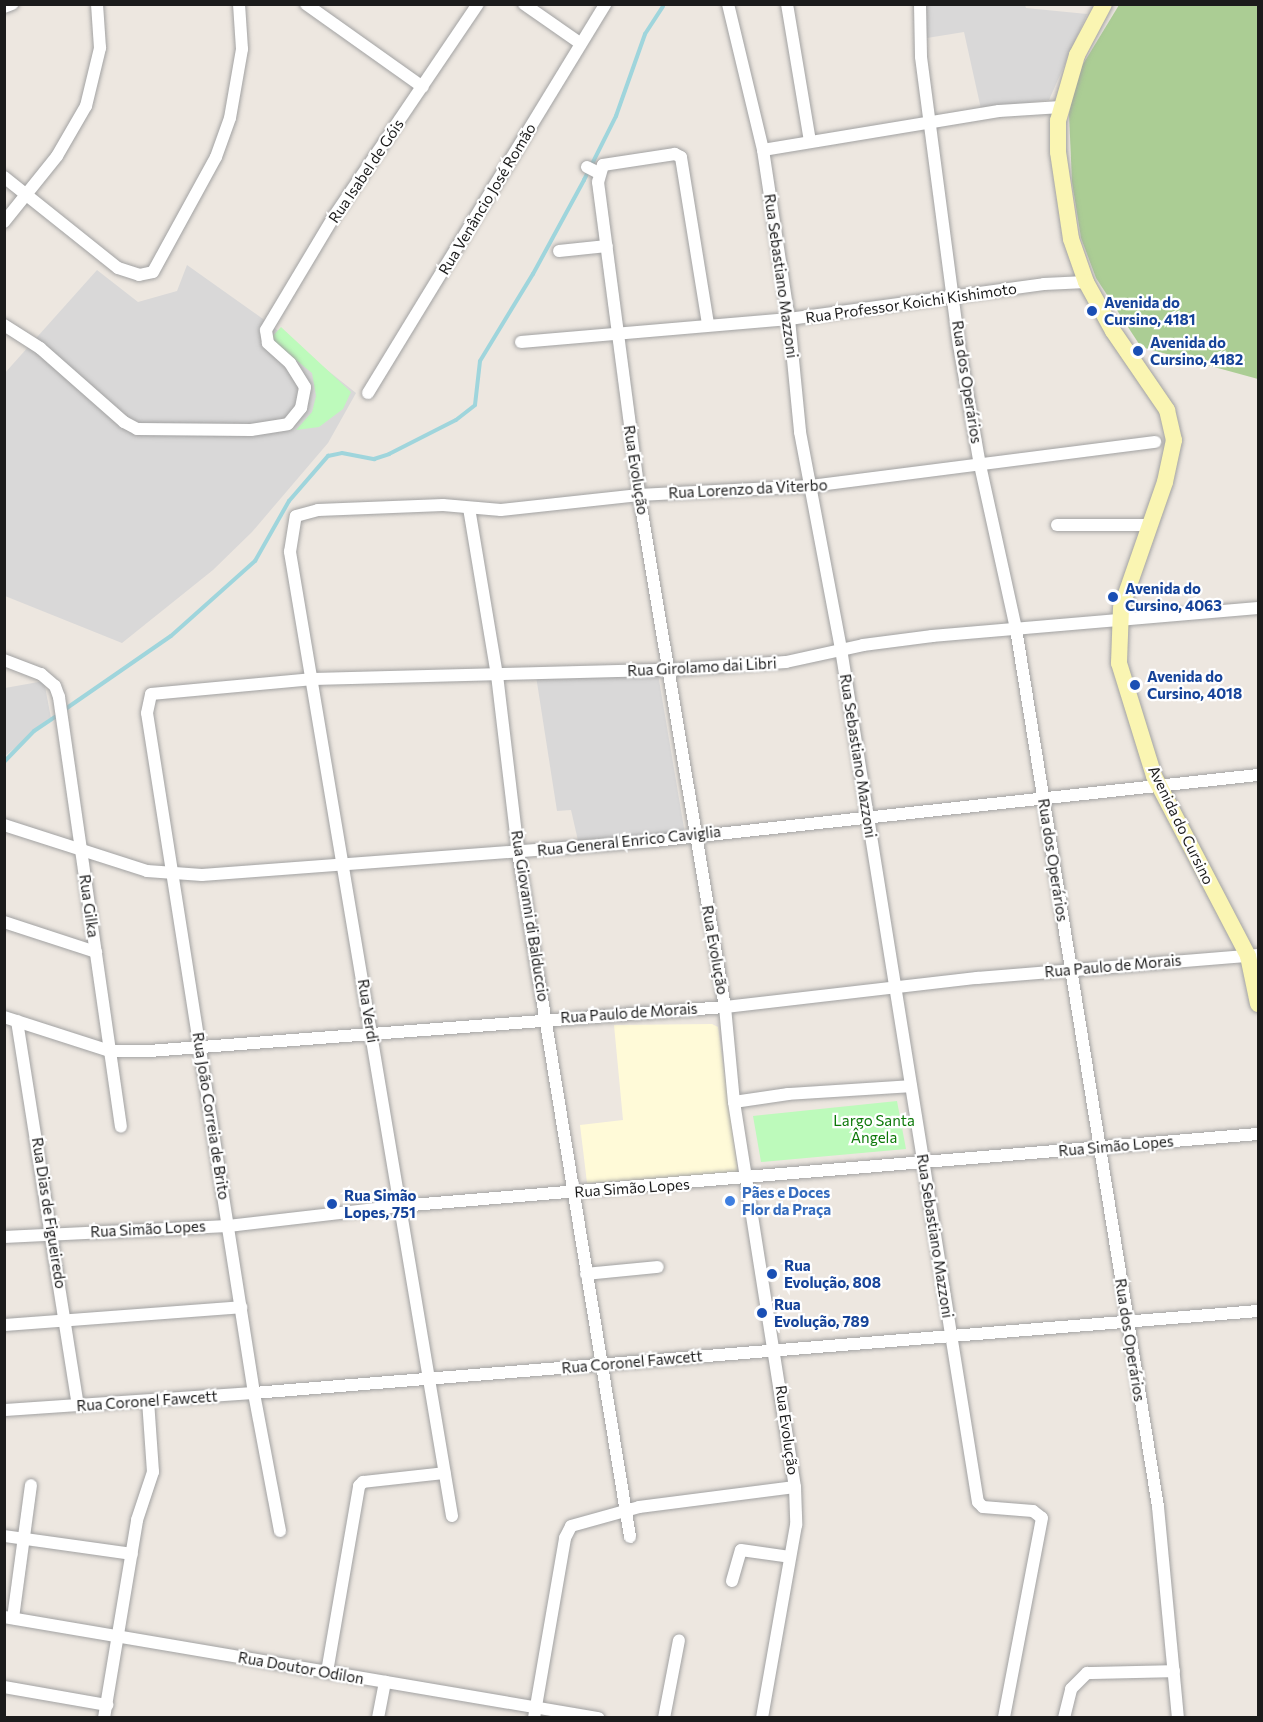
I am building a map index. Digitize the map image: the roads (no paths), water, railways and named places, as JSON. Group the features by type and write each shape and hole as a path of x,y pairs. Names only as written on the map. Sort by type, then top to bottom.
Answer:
{"main road":[{"name":"Avenida do Cursino","path":"1104,4 1077,55 1061,107 1058,152 1062,182 1071,239 1086,282 1113,331 1149,381 1172,420 1173,452 1118,619 1124,685 1159,788 1253,956 1258,1004"}],"street":[{"path":"4,7 12,4"},
{"path":"4,222 57,156 86,106 100,48 97,4"},
{"path":"4,177 25,196 124,272 139,275 153,272 216,157 230,118 242,49 239,4"},
{"path":"306,4 423,87"},
{"name":"Rua Isabel de Góis","path":"4,326 54,359 124,422 137,429 274,429 296,418 305,387 290,363 267,343 266,330 333,218 478,4"},
{"name":"Rua Venâncio José Romão","path":"368,393 605,4"},
{"name":"Rua Sebastiano Mazzoni","path":"728,4 763,150 789,319 797,411 841,649 978,1502 983,1506 1033,1511 1042,1518 1004,1718"},
{"path":"787,4 810,141"},
{"name":"Rua dos Operários","path":"920,4 921,57 932,124 937,186 980,465 1016,629 1100,1147 1126,1323 1158,1507 1178,1718"},
{"path":"531,7 580,43"},
{"path":"763,150 932,124 999,111 1061,107"},
{"name":"Rua Evolução","path":"708,324 679,155 606,163 594,174 607,246 616,334 639,495 725,1007 734,1102 795,1487 796,1525 762,1718"},
{"path":"559,251 607,246"},
{"name":"Rua Professor Koichi Kishimoto","path":"521,342 708,324 789,319 954,296 1086,282"},
{"name":"Rua Lorenzo da Viterbo","path":"303,512 443,505 501,510 639,495 811,486 1155,442"},
{"name":"Rua Giovanni di Balduccio","path":"469,508 496,675 518,852 600,1366 630,1537"},
{"name":"Rua Verdi","path":"303,512 293,522 290,552 313,678 427,1377 452,1516"},
{"path":"1057,525 1149,525"},
{"name":"Rua Girolamo dai Libri","path":"147,701 151,694 161,690 313,678 668,670 807,660 841,649 932,636 1258,608"},
{"name":"Rua Gilka","path":"7,663 41,674 57,691 120,1127"},
{"name":"Rua João Correia de Brito","path":"147,701 254,1393 280,1531"},
{"name":"Rua General Enrico Caviglia","path":"4,825 81,852 174,876 518,852 696,836 1258,776"},
{"path":"4,922 96,952"},
{"name":"Rua Paulo de Morais","path":"4,1017 110,1051 199,1048 546,1019 725,1007 895,987 1071,970 1253,956"},
{"name":"Rua Dias de Figueiredo","path":"17,1021 53,1234 78,1405"},
{"path":"734,1102 798,1093 911,1086"},
{"name":"Rua Simão Lopes","path":"4,1237 228,1226 400,1206 747,1179 1258,1134"},
{"path":"586,1274 658,1267"},
{"path":"4,1325 241,1307"},
{"name":"Rua Coronel Fawcett","path":"4,1410 600,1366 1258,1311"},
{"path":"4,1687 106,1711 137,1520 153,1472 148,1401"},
{"path":"327,1672 359,1485 363,1482 445,1473"},
{"path":"9,1617 24,1539 31,1485"},
{"path":"534,1712 569,1530 575,1524 624,1510 795,1487"},
{"path":"4,1536 132,1554"},
{"path":"732,1581 741,1550 790,1557"},
{"name":"Rua Doutor Odilon","path":"9,1617 385,1682 534,1712 598,1718"},
{"path":"664,1718 679,1640"},
{"path":"1064,1718 1071,1689 1087,1674 1174,1671"},
{"path":"378,1718 385,1682"}],"waterway":[{"path":"64,710 171,636 255,561 289,501 328,456 342,453 374,459 389,454 456,420 475,405 480,361 533,274 584,180 616,116 645,34 663,6"},
{"path":"4,762 34,731 58,715"}],"place":[{"name":"Avenida do Cursino, 4181","path":"1092,311"},
{"name":"Avenida do Cursino, 4182","path":"1138,351"},
{"name":"Avenida do Cursino, 4063","path":"1113,597"},
{"name":"Avenida do Cursino, 4018","path":"1135,685"},
{"name":"Pães e Doces Flor da Praça","path":"730,1201"},
{"name":"Rua Simão Lopes, 751","path":"332,1204"},
{"name":"Rua Evolução, 808","path":"772,1274"},
{"name":"Rua Evolução, 789","path":"762,1313"}],"park label":[{"name":"Largo Santa Ângela","path":"874,1128"}]}
